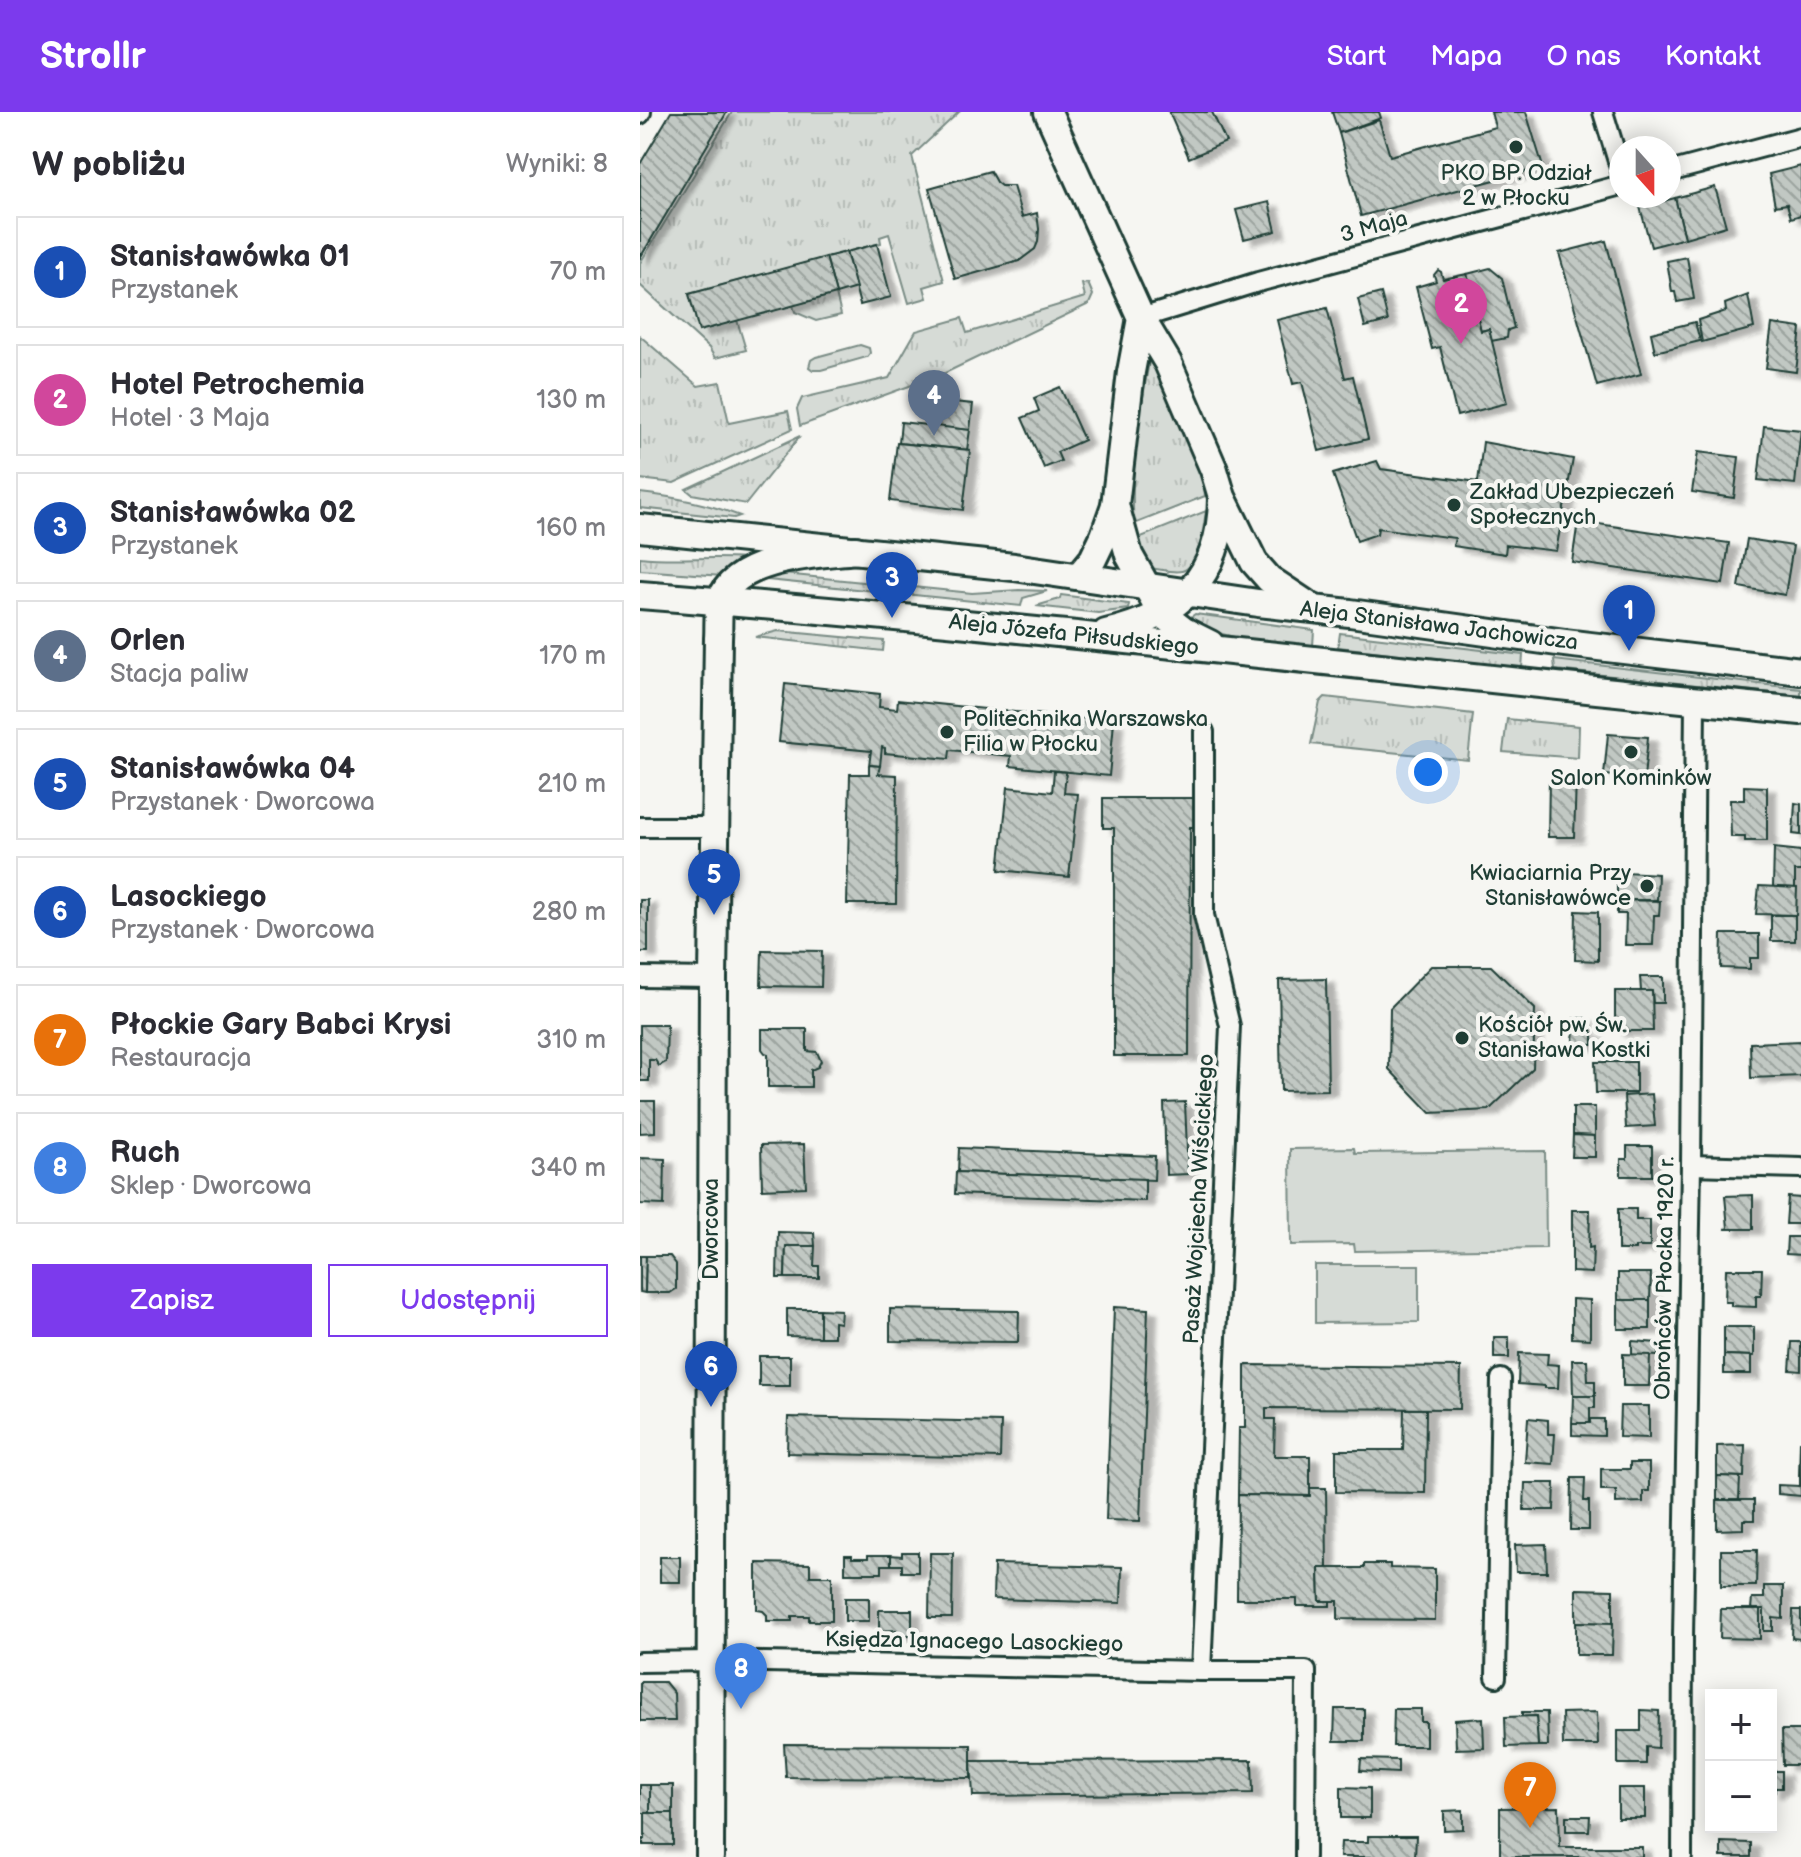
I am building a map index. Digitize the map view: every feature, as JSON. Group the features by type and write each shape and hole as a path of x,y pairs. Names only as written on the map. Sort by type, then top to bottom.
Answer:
{"main road":[{"path":"1048,112 1141,318 1168,363 1214,470 1222,497 1254,562 1279,586 1325,610"},
{"path":"640,528 1079,576 1093,559 1115,505 1131,372 1141,318"},
{"path":"1091,637 1162,614 1188,593 1215,549 1222,518 1222,497"},
{"path":"1115,505 1129,555 1162,614 1184,631 1221,650"},
{"path":"720,601 730,586 758,567 789,557 856,550"},
{"name":"Aleja Stanisława Jachowicza","path":"1079,576 1565,643 1801,671"},
{"name":"Aleja Józefa Piłsudskiego","path":"640,595 1221,650"},
{"name":"Dworcowa","path":"710,1857 713,978 720,601"},
{"path":"1551,687 1540,679 1537,658 1546,648 1565,643"},
{"name":"Aleja Stanisława Jachowicza","path":"1221,650 1801,711"}],"street":[{"path":"1606,113 1612,136"},
{"path":"1681,169 1801,137"},
{"name":"3 Maja","path":"1141,318 1258,282 1609,188"},
{"name":"Obrońców Płocka 1920 r.","path":"1682,1857 1695,701"},
{"name":"Pasaż Wojciecha Wiścickiego","path":"1201,1671 1230,1026 1204,915 1204,732"},
{"path":"640,827 716,827"},
{"path":"640,977 713,978"},
{"path":"1691,1165 1801,1168"},
{"path":"1496,1677 1501,1379"},
{"name":"Księdza Ignacego Lasockiego","path":"640,1662 1306,1671 1305,1857"}],"green space":[{"path":"732,112 959,112 912,156 944,281 924,287 927,298 909,303 889,234 880,237 881,243 689,294 699,331 737,320 746,350 715,358 709,348 640,285 640,263"},
{"path":"1088,283 1093,295 1089,304 945,373 800,426 797,409 802,398 889,378 916,331 962,318 967,333 1085,297 1082,284"},
{"path":"836,294 841,315 816,321 795,312 793,305"},
{"path":"640,336 698,386 720,382 729,423 788,411 792,429 674,483 640,479"},
{"path":"860,345 869,348 867,357 821,370 809,367 816,357"},
{"path":"1150,355 1197,460 1205,496 1134,524 1134,460"},
{"path":"800,436 746,504 692,494 686,489"},
{"path":"640,493 691,501 740,516 734,518 640,508"},
{"path":"1206,511 1200,545 1188,568 1174,572 1149,568 1136,539"},
{"path":"640,557 744,559 723,576 640,570"},
{"path":"774,573 972,593 1047,591 1023,598 1021,606 768,580"},
{"path":"1061,595 1129,604 1128,609 1098,613 1036,606 1060,599"},
{"path":"1195,614 1314,630 1313,646 1222,634 1194,621 1191,617"},
{"path":"778,631 884,641 883,651 755,637"},
{"path":"1340,633 1523,655 1522,668 1338,647"},
{"path":"1554,660 1801,689 1801,696 1555,670"},
{"path":"1325,697 1473,714 1468,760 1311,744 1320,702"},
{"path":"1507,719 1579,726 1578,758 1503,752"},
{"path":"1354,1148 1355,1153 1545,1151 1546,1248 1355,1251 1354,1244 1291,1245 1290,1149"},
{"path":"1315,1265 1419,1265 1419,1322 1315,1323"}],"building":[{"path":"671,112 727,112 640,258 640,164"},
{"path":"1169,112 1212,112 1226,142 1189,158"},
{"path":"1332,112 1379,112 1381,118 1339,133"},
{"path":"1491,112 1526,112 1543,167 1361,216 1339,133 1379,120 1390,156 1495,127"},
{"path":"1801,166 1801,215 1791,218 1787,204 1775,206 1769,174"},
{"path":"990,171 1001,186 1013,186 1022,217 1037,213 1038,242 1035,249 1019,261 955,279 929,188"},
{"path":"1715,187 1726,226 1685,238 1678,208 1681,208 1681,196"},
{"path":"1269,202 1276,231 1244,239 1236,210"},
{"path":"1640,208 1678,208 1685,238 1651,247"},
{"path":"1606,241 1641,374 1597,386 1559,253"},
{"path":"877,244 891,297 860,305 846,252"},
{"path":"846,252 856,288 836,294 826,257"},
{"path":"826,257 836,294 699,331 689,294"},
{"path":"1687,257 1694,299 1677,302 1675,292 1672,292 1667,261"},
{"path":"1490,268 1502,278 1514,328 1508,330 1507,338 1491,341 1489,329 1481,331 1467,274"},
{"path":"1438,270 1443,279 1467,274 1481,331 1489,329 1507,403 1457,416 1440,347 1432,349 1416,287 1436,281 1434,275"},
{"path":"1381,293 1388,321 1365,327 1358,299"},
{"path":"1748,295 1754,328 1702,342 1698,320 1726,311 1725,304"},
{"path":"1327,308 1345,378 1353,376 1368,439 1319,451 1302,382 1293,384 1277,320"},
{"path":"1695,322 1700,341 1655,352 1651,333"},
{"path":"1772,324 1801,328 1796,372 1766,368"},
{"path":"1060,387 1084,440 1057,452 1061,461 1044,468 1022,418 1039,411 1034,398"},
{"path":"934,400 973,404 970,430 931,426"},
{"path":"901,422 970,430 967,450 899,443"},
{"path":"1764,426 1801,430 1795,484 1758,480"},
{"name":"Zakład Ubezpieczeń Społecznych","path":"1483,442 1573,459 1556,551 1506,545 1505,554 1453,546 1455,538 1378,528 1377,534 1357,541 1333,474 1377,461 1381,469 1478,482"},
{"path":"897,443 970,450 963,510 890,501"},
{"path":"1698,452 1739,457 1734,498 1692,492"},
{"path":"1578,521 1729,543 1723,584 1572,562"},
{"path":"1747,539 1793,546 1785,595 1739,587"},
{"name":"Politechnika Warszawska Filia w Płocku","path":"785,684 880,694 879,707 897,709 898,700 1114,722 1109,776 1010,766 1011,756 950,750 949,759 885,753 882,747 880,766 869,765 871,751 779,742"},
{"path":"1608,734 1648,737 1644,778 1604,775"},
{"path":"869,765 880,766 878,774 897,775 896,904 847,904 850,774 869,774"},
{"path":"1054,771 1066,772 1064,793 1078,794 1069,877 999,870 1008,787 1052,792"},
{"path":"1549,779 1576,780 1574,837 1548,837"},
{"path":"1744,786 1767,787 1767,841 1745,841 1745,837 1731,837 1730,800 1744,800"},
{"path":"1103,798 1197,798 1197,827 1190,827 1189,1056 1114,1056 1114,828 1103,828"},
{"path":"1795,803 1801,804 1801,835 1793,834"},
{"path":"1774,848 1801,851 1801,871 1795,871 1795,888 1773,887"},
{"path":"1625,872 1658,874 1657,900 1617,900 1617,882 1625,880"},
{"path":"1759,886 1797,888 1796,915 1756,914"},
{"path":"640,900 648,900 648,952 640,952"},
{"path":"1617,900 1660,901 1659,915 1654,915 1653,945 1625,945 1626,914 1617,914"},
{"path":"1576,911 1598,912 1598,961 1575,960"},
{"path":"1771,915 1795,915 1795,941 1771,941"},
{"path":"1722,934 1759,934 1759,958 1750,958 1750,969 1721,968"},
{"path":"762,950 822,951 821,987 761,986"},
{"name":"Kościół pw. Św. Stanisława Kostki","path":"1431,966 1491,966 1535,1009 1533,1068 1489,1110 1431,1113 1389,1069 1390,1008"},
{"path":"1640,977 1663,977 1663,1003 1653,1003 1652,991 1641,991"},
{"path":"1326,979 1328,1090 1281,1091 1279,980"},
{"path":"1615,991 1652,991 1653,1031 1615,1031"},
{"path":"1574,1018 1585,1018 1586,1034 1593,1033 1593,1045 1573,1045"},
{"path":"640,1025 667,1025 666,1062 659,1066 655,1060 649,1060 649,1081 640,1081"},
{"path":"762,1029 807,1029 807,1051 817,1052 821,1061 818,1067 811,1070 811,1087 768,1087 768,1054 762,1049"},
{"path":"1801,1041 1801,1076 1751,1078 1750,1043"},
{"path":"1595,1062 1636,1062 1636,1093 1596,1093"},
{"path":"1652,1094 1655,1126 1626,1128 1624,1096"},
{"path":"640,1101 655,1101 655,1132 640,1133"},
{"path":"1185,1102 1188,1174 1166,1175 1164,1103"},
{"path":"1573,1107 1595,1107 1595,1136 1573,1135"},
{"path":"1573,1135 1595,1136 1595,1157 1572,1157"},
{"path":"804,1144 806,1187 762,1189 761,1145"},
{"path":"1627,1146 1652,1146 1652,1176 1621,1176 1621,1159 1627,1159"},
{"path":"959,1148 1155,1156 1154,1180 958,1172"},
{"path":"640,1158 665,1159 664,1205 640,1204"},
{"path":"956,1172 1145,1179 1145,1201 955,1194"},
{"path":"1753,1195 1753,1229 1725,1229 1728,1228 1725,1196"},
{"path":"1788,1197 1801,1198 1801,1224 1786,1224"},
{"path":"1618,1209 1636,1209 1636,1220 1650,1220 1650,1247 1618,1250"},
{"path":"1572,1210 1590,1210 1592,1273 1572,1272"},
{"path":"778,1232 814,1233 815,1246 786,1246 785,1278 777,1278"},
{"path":"1787,1237 1801,1237 1801,1255 1786,1254"},
{"path":"786,1246 815,1246 814,1266 819,1266 819,1278 785,1278"},
{"path":"640,1256 646,1256 645,1293 640,1292"},
{"path":"646,1256 670,1256 676,1264 676,1289 670,1293 645,1293"},
{"path":"1726,1269 1762,1269 1761,1296 1756,1296 1756,1307 1731,1306 1731,1302 1725,1302"},
{"path":"1618,1273 1651,1273 1650,1300 1618,1300"},
{"path":"1572,1299 1590,1300 1590,1339 1572,1338"},
{"path":"1618,1300 1650,1300 1650,1329 1618,1329"},
{"path":"1114,1307 1148,1309 1140,1521 1106,1520"},
{"path":"787,1309 820,1309 820,1337 787,1336"},
{"path":"820,1309 841,1310 840,1323 834,1322 834,1337 820,1337"},
{"path":"890,1309 1019,1311 1018,1342 890,1341"},
{"path":"1724,1327 1754,1327 1754,1356 1724,1355"},
{"path":"1494,1337 1509,1337 1509,1358 1494,1358"},
{"path":"1632,1341 1658,1343 1658,1356 1632,1355"},
{"path":"1792,1342 1801,1342 1801,1371 1790,1370"},
{"path":"1519,1353 1548,1354 1547,1364 1559,1365 1558,1388 1518,1384"},
{"path":"1623,1354 1650,1355 1649,1386 1623,1386"},
{"path":"1724,1355 1751,1356 1751,1374 1724,1374"},
{"path":"759,1356 790,1356 790,1386 759,1386"},
{"path":"1572,1360 1587,1360 1588,1381 1595,1381 1595,1396 1573,1396"},
{"path":"1245,1365 1461,1367 1460,1409 1266,1408 1266,1419 1275,1419 1274,1456 1310,1456 1310,1496 1238,1495 1239,1428 1245,1428"},
{"path":"1573,1396 1595,1396 1595,1408 1590,1408 1590,1423 1572,1423"},
{"path":"1620,1406 1649,1406 1649,1438 1619,1437"},
{"path":"1404,1409 1426,1409 1425,1493 1336,1492 1336,1450 1403,1450"},
{"path":"788,1417 1001,1422 1000,1458 787,1453"},
{"path":"1528,1418 1548,1420 1548,1434 1555,1434 1553,1464 1525,1462"},
{"path":"1590,1419 1604,1419 1604,1436 1572,1435 1572,1423 1590,1423"},
{"path":"1800,1441 1801,1496 1778,1494 1778,1485 1800,1486"},
{"path":"1745,1445 1744,1477 1717,1476 1717,1446"},
{"path":"1630,1463 1649,1463 1649,1491 1643,1491 1643,1502 1616,1503 1616,1490 1601,1490 1601,1469 1630,1469"},
{"path":"1717,1476 1740,1477 1739,1500 1717,1500"},
{"path":"1572,1478 1585,1478 1584,1501 1589,1501 1589,1530 1571,1530"},
{"path":"1525,1483 1555,1483 1554,1510 1524,1510"},
{"path":"1310,1488 1326,1488 1327,1568 1319,1568 1320,1601 1330,1601 1330,1606 1297,1606 1297,1599 1237,1599 1238,1495 1310,1496"},
{"path":"1717,1500 1754,1500 1754,1520 1743,1520 1743,1529 1717,1530"},
{"path":"1546,1544 1547,1572 1516,1572 1515,1545"},
{"path":"1721,1550 1757,1550 1756,1586 1721,1586"},
{"path":"902,1552 918,1552 918,1572 902,1572 902,1565 891,1565 891,1555 902,1556"},
{"path":"930,1553 953,1553 952,1618 929,1618"},
{"path":"845,1555 868,1558 868,1555 891,1555 891,1565 882,1565 882,1573 845,1573"},
{"path":"660,1557 680,1557 680,1582 660,1582"},
{"path":"757,1563 810,1564 810,1576 832,1576 832,1621 809,1621 809,1616 792,1616 792,1621 767,1621 767,1615 757,1610"},
{"path":"994,1564 1122,1567 1121,1603 993,1599"},
{"path":"1364,1564 1435,1569 1435,1620 1338,1619 1338,1601 1320,1601 1319,1568 1364,1568"},
{"path":"1764,1586 1783,1586 1783,1619 1773,1618 1773,1631 1764,1631 1764,1609 1751,1609 1752,1598 1764,1598"},
{"path":"1576,1589 1613,1590 1613,1623 1576,1622"},
{"path":"845,1598 869,1598 869,1621 845,1621"},
{"path":"1721,1609 1760,1609 1760,1639 1720,1638"},
{"path":"879,1610 912,1610 912,1635 896,1635 896,1630 879,1631"},
{"path":"1793,1610 1801,1610 1801,1639 1792,1638"},
{"path":"1576,1622 1613,1623 1612,1655 1576,1655"},
{"path":"640,1682 665,1682 674,1693 675,1721 640,1721"},
{"path":"1335,1709 1364,1709 1364,1741 1334,1741"},
{"path":"1394,1709 1421,1709 1421,1722 1426,1722 1426,1746 1393,1746"},
{"path":"1641,1710 1659,1711 1658,1748 1646,1747 1646,1764 1618,1764 1618,1731 1641,1731"},
{"path":"1522,1712 1547,1712 1548,1746 1538,1746 1536,1716 1522,1717"},
{"path":"1597,1712 1598,1745 1563,1745 1562,1713"},
{"path":"1536,1716 1538,1746 1506,1747 1505,1717"},
{"path":"1483,1718 1484,1748 1456,1749 1455,1720"},
{"path":"1782,1730 1801,1730 1800,1765 1783,1765"},
{"path":"784,1744 971,1745 971,1778 786,1777"},
{"path":"1361,1759 1398,1760 1398,1773 1360,1771"},
{"path":"1252,1760 1253,1793 973,1796 971,1761"},
{"path":"1777,1771 1782,1771 1782,1788 1777,1788"},
{"path":"640,1785 650,1785 650,1813 640,1813"},
{"path":"650,1785 673,1785 673,1813 650,1813"},
{"path":"1341,1787 1370,1788 1370,1818 1341,1818"},
{"path":"1618,1788 1645,1788 1645,1818 1618,1818"},
{"path":"1559,1807 1560,1847 1642,1847 1642,1857 1500,1857 1500,1808"},
{"path":"1463,1810 1463,1829 1444,1830 1444,1811"},
{"path":"645,1813 673,1813 673,1845 643,1845"},
{"path":"1566,1816 1590,1816 1589,1831 1566,1831"},
{"path":"1368,1836 1416,1836 1415,1857 1340,1857 1341,1842 1368,1842"},
{"path":"1721,1842 1751,1843 1751,1857 1721,1857"}],"place":[{"name":"PKO BP. Odział 2 w Płocku","path":"1516,147"},
{"name":"Hotel Petrochemia","path":"1461,344"},
{"name":"Orlen","path":"934,436"},
{"name":"Zakład Ubezpieczeń Społecznych","path":"1454,505"},
{"name":"Stanisławówka 02","path":"892,618"},
{"name":"Stanisławówka 01","path":"1629,651"},
{"name":"Politechnika Warszawska Filia w Płocku","path":"947,732"},
{"name":"Salon Kominków","path":"1631,752"},
{"name":"Kwiaciarnia Przy Stanisławówce","path":"1647,886"},
{"name":"Stanisławówka 04","path":"714,915"},
{"name":"Kościół pw. Św. Stanisława Kostki","path":"1462,1038"},
{"name":"Lasockiego","path":"711,1407"},
{"name":"Ruch","path":"741,1709"},
{"name":"Płockie Gary Babci Krysi","path":"1530,1828"}]}
